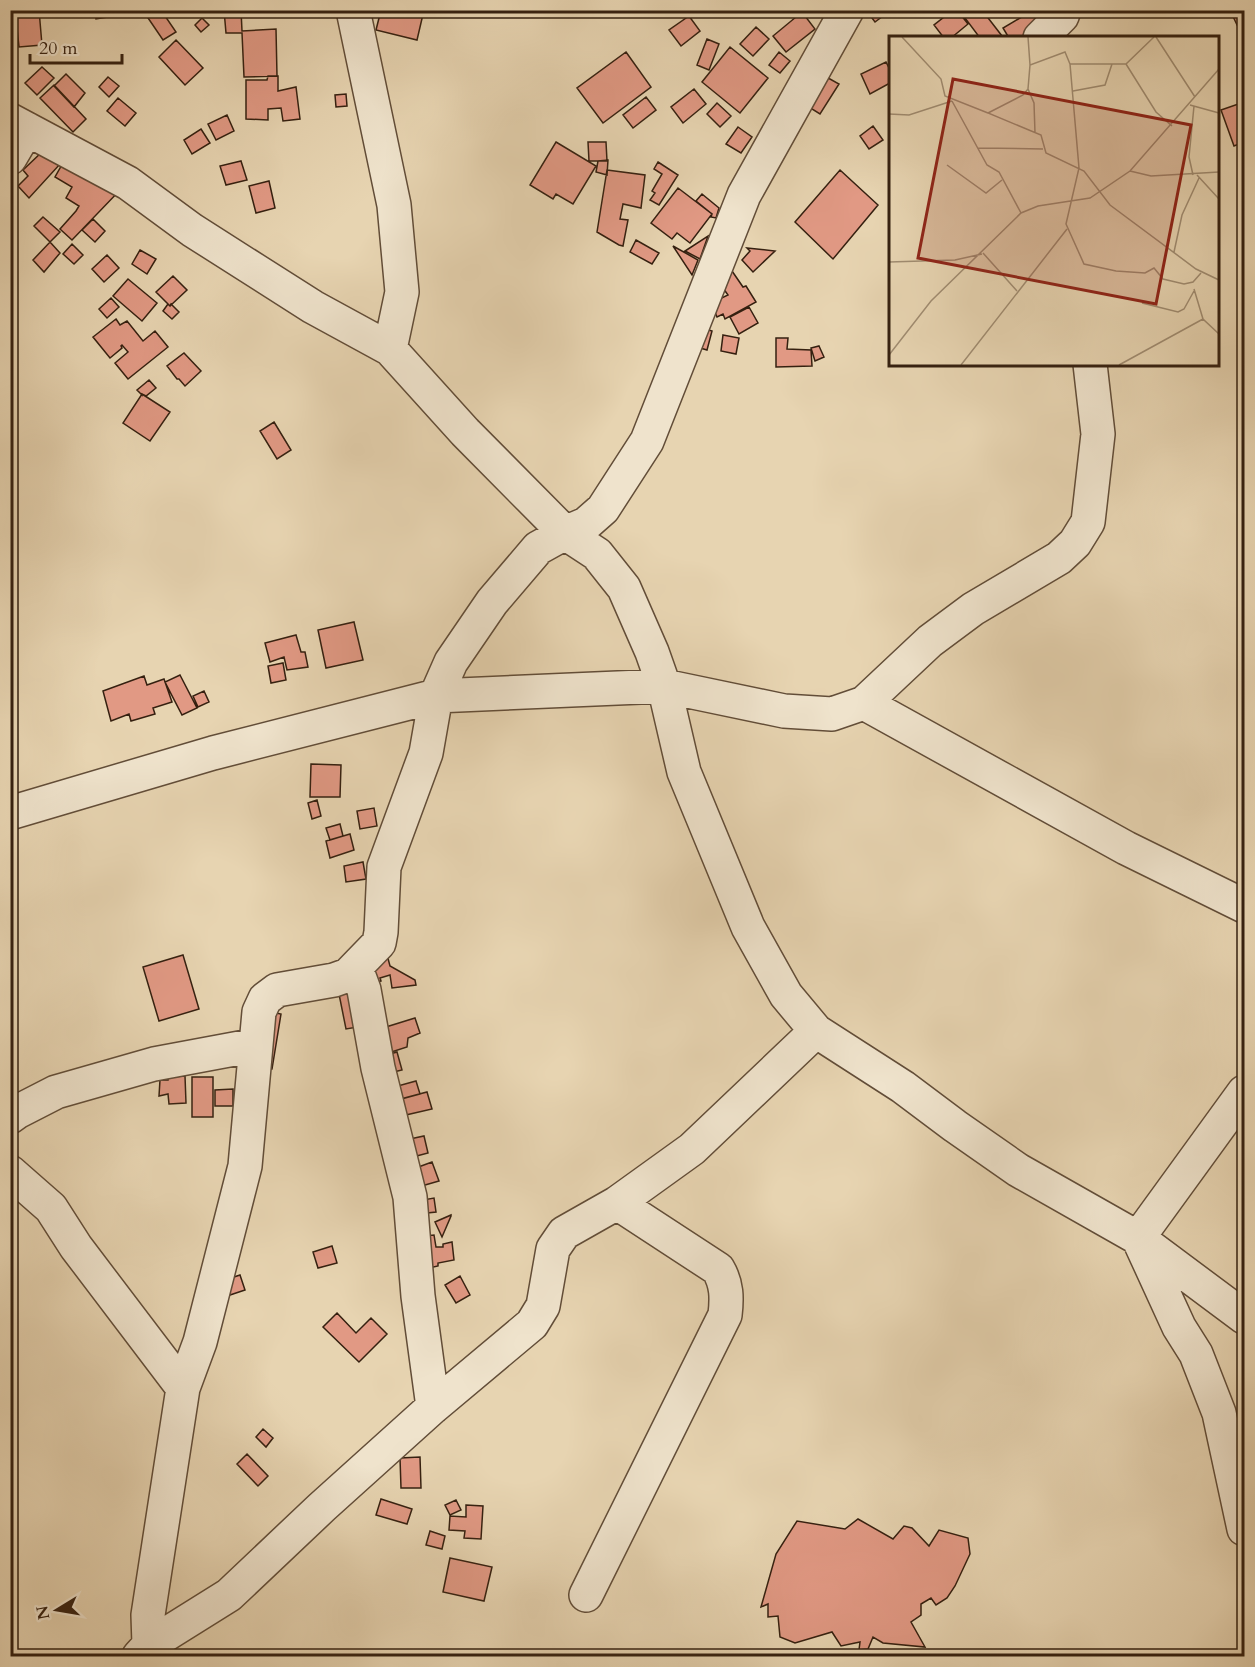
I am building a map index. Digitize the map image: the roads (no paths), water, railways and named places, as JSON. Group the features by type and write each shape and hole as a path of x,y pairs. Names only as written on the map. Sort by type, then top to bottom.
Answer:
{"street":[{"path":"353,10 394,205 402,292 390,349"},
{"path":"148,1653 148,1615 183,1388 206,1322 245,1166 259,1012 265,999 277,990 334,980 348,975 379,943 384,867 426,753 436,696 451,662 492,602 538,548 586,524 603,509 647,441 744,195 847,10"},
{"path":"1042,36 1062,16 1064,10"},
{"path":"10,158 19,125 128,183 202,237 313,306 390,349 465,432 565,533 597,555 624,588 664,686 684,772 748,927 786,995 816,1031 903,1087 1018,1170 1138,1238 1245,1317"},
{"path":"10,813 213,753 436,696 664,686 784,711 832,714 864,703 930,641 973,609 1059,558 1075,543 1088,522 1098,434 1090,366"},
{"path":"864,703 1126,848 1245,906"},
{"path":"356,968 364,990 378,1068 410,1197 418,1296 433,1407"},
{"path":"148,1653 229,1595 433,1407 532,1324 543,1306 553,1249 564,1233 617,1203 692,1149 816,1031"},
{"path":"10,1117 56,1092 154,1064 256,1045"},
{"path":"1138,1238 1245,1092"},
{"path":"10,1172 51,1208 76,1247 183,1388"},
{"path":"586,1595 725,1315 727,1295 718,1269 617,1203"},
{"path":"1138,1238 1179,1327 1196,1354 1220,1413 1245,1529"}]}
